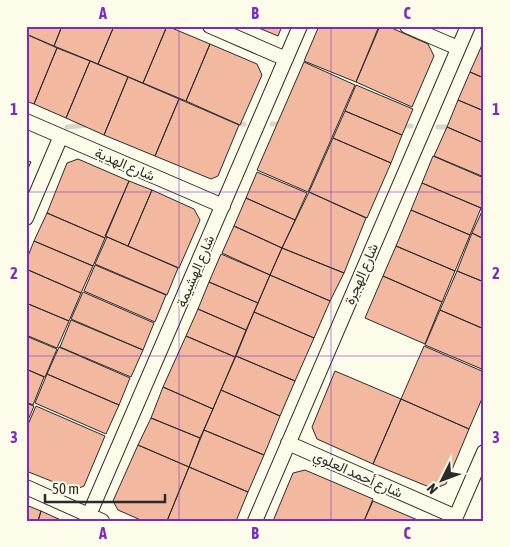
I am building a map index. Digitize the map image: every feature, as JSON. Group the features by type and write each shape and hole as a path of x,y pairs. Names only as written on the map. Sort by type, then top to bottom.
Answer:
{"street":[{"path":"210,26 286,59"},
{"name":"شارع الهشيمة","path":"89,515 300,26"},
{"path":"407,26 458,48"},
{"name":"شارع الهجرة","path":"255,521 468,26"},
{"name":"شارع الهدية","path":"26,122 223,206"},
{"path":"26,218 61,136"},
{"name":"شارع أحمد العلوي","path":"288,443 455,519"},
{"path":"455,519 484,452"},
{"path":"26,487 102,521"}],"building":[{"path":"26,26 62,26 54,46 26,34"},
{"path":"62,26 114,26 98,64 54,46"},
{"path":"114,26 167,26 143,83 98,64"},
{"path":"167,26 210,44 186,101 143,83"},
{"path":"254,26 282,26 278,36"},
{"path":"319,26 379,26 356,82 304,61"},
{"path":"380,26 387,26 428,44 434,56 412,107 356,82"},
{"path":"26,34 57,48 34,104 26,101"},
{"path":"210,44 257,64 262,75 240,125 186,101"},
{"path":"482,45 484,46 484,78 470,72"},
{"path":"57,48 90,61 66,118 34,104"},
{"path":"90,61 128,77 104,135 66,118"},
{"path":"304,62 355,85 308,192 257,170"},
{"path":"470,72 484,78 484,111 458,100"},
{"path":"128,77 179,99 155,156 104,135"},
{"path":"356,85 413,109 402,135 345,111"},
{"path":"179,99 239,125 218,176 211,179 155,156"},
{"path":"458,100 484,111 484,143 447,127"},
{"path":"345,111 402,135 391,163 333,138"},
{"path":"447,127 484,143 484,177 434,156"},
{"path":"333,138 391,163 367,218 309,192"},
{"path":"433,156 484,178 484,202 481,208 422,183"},
{"path":"78,159 129,181 105,238 47,213 67,163"},
{"path":"26,160 31,162 26,173"},
{"path":"257,172 307,193 295,220 246,198"},
{"path":"129,181 152,190 128,246 105,236"},
{"path":"422,183 481,208 470,235 411,210"},
{"path":"152,190 194,209 200,220 179,268 128,246"},
{"path":"309,192 366,218 344,273 282,248"},
{"path":"246,198 295,220 282,248 234,226"},
{"path":"484,207 484,239 472,233"},
{"path":"411,210 470,235 455,271 396,246"},
{"path":"47,213 105,238 93,266 34,241"},
{"path":"234,226 282,248 270,275 222,253"},
{"path":"472,233 484,239 484,282 457,271"},
{"path":"107,237 178,268 167,295 95,264"},
{"path":"34,241 93,266 81,293 26,269 26,261"},
{"path":"396,246 455,271 442,302 383,276"},
{"path":"282,248 344,273 330,301 270,275"},
{"path":"221,254 270,275 258,303 209,282"},
{"path":"95,265 166,295 155,322 84,291"},
{"path":"26,269 81,293 69,321 26,303"},
{"path":"457,271 484,282 484,329 440,310"},
{"path":"270,275 330,301 314,338 254,312"},
{"path":"383,276 442,302 425,344 365,318"},
{"path":"209,282 258,303 246,330 198,309"},
{"path":"83,292 154,323 143,350 71,319"},
{"path":"26,303 69,321 57,348 26,335"},
{"path":"198,309 246,330 235,357 186,336"},
{"path":"440,310 484,329 484,370 425,345"},
{"path":"254,312 314,338 295,381 236,356"},
{"path":"71,320 143,350 131,377 60,347"},
{"path":"26,336 57,349 45,377 26,369"},
{"path":"186,336 235,357 213,409 163,387"},
{"path":"424,346 484,372 484,394 469,429 401,399"},
{"path":"59,347 130,378 119,405 47,374"},
{"path":"236,356 295,381 280,416 221,390"},
{"path":"26,369 44,377 33,405 26,402"},
{"path":"335,371 401,399 373,464 317,439 312,427"},
{"path":"47,374 119,405 106,434 35,403"},
{"path":"163,387 213,409 200,438 151,418"},
{"path":"221,390 280,416 264,455 204,430"},
{"path":"401,399 469,429 446,484 434,489 373,464"},
{"path":"26,403 34,406 26,425"},
{"path":"36,406 105,436 84,486 74,490 26,471 26,429"},
{"path":"151,418 200,438 189,467 138,445"},
{"path":"204,430 264,455 248,492 189,467"},
{"path":"138,445 189,467 167,521 143,521 118,510 113,501"},
{"path":"189,467 248,492 236,521 167,521"},
{"path":"305,470 373,499 364,521 273,521 293,473"},
{"path":"373,501 420,521 364,521"},
{"path":"26,505 41,511 38,521 26,521"},
{"path":"41,511 63,521 38,521"}],"waterway":[{"path":"230,124 244,124"},
{"path":"272,124 284,124"},
{"path":"67,127 89,125"},
{"path":"400,126 411,126"},
{"path":"438,127 453,127"}]}
